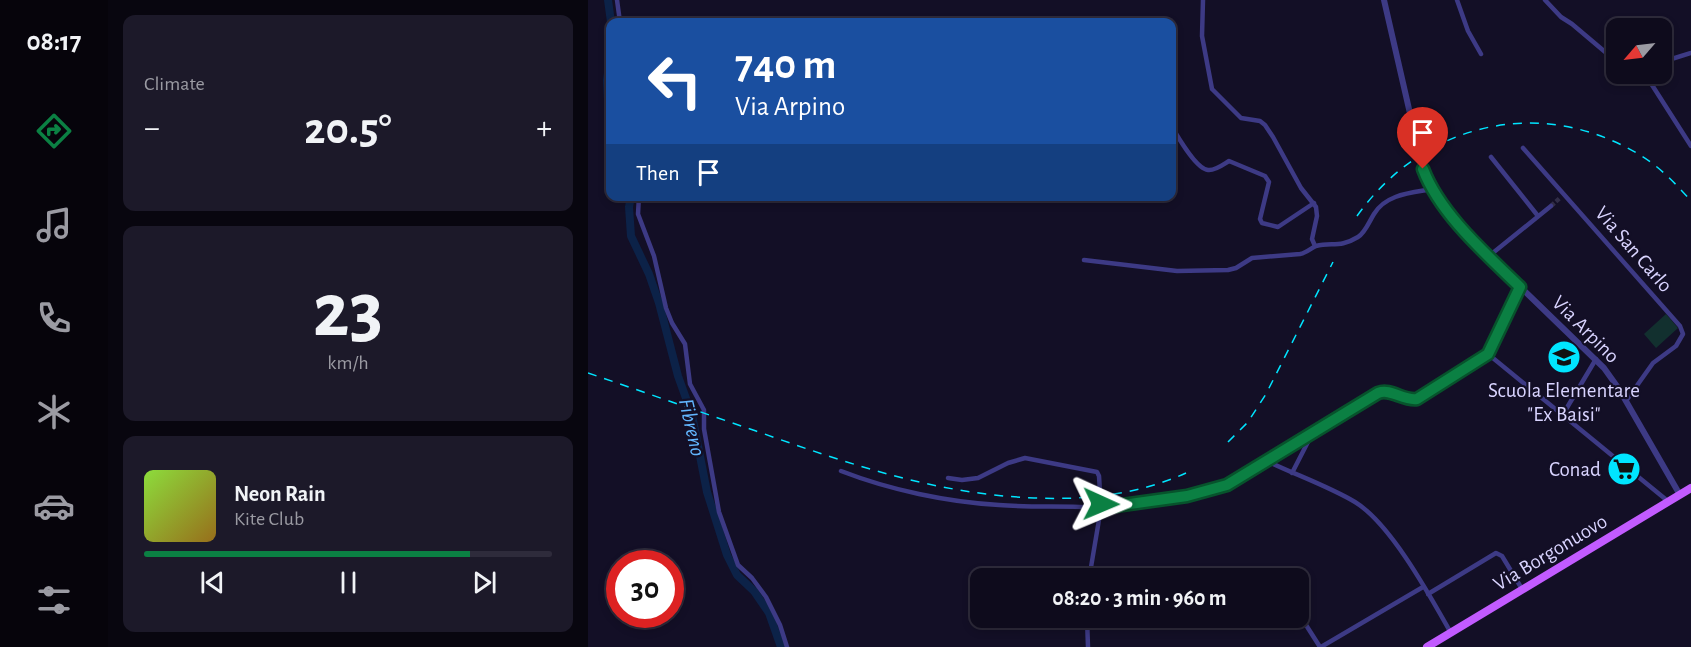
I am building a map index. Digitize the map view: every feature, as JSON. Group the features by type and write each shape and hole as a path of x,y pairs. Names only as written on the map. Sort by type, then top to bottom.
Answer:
{"main road":[{"name":"Via Borgonuovo","path":"1427,647 1691,488"}],"street":[{"path":"617,0 619,18"},
{"path":"1203,0 1202,36 1212,89 1241,118 1260,121 1265,125 1302,190 1314,203 1317,214 1312,240 1315,246"},
{"name":"Via Arpino","path":"1384,0 1420,157 1433,189 1451,215 1489,256 1596,358 1626,401 1680,495"},
{"path":"1457,0 1468,31 1481,54"},
{"path":"1545,0 1561,18 1572,24 1606,53"},
{"path":"1672,59 1691,53"},
{"path":"1651,84 1691,146"},
{"path":"1176,133 1196,163 1202,168 1212,170 1229,161 1265,176 1269,182 1260,219 1262,223 1278,227 1314,203"},
{"name":"Via San Carlo","path":"1523,147 1562,196 1680,326 1683,334 1676,346 1653,363 1626,401"},
{"path":"1491,157 1538,216"},
{"path":"1084,260 1163,271 1236,268 1252,258 1303,254 1315,246 1337,246 1350,242 1361,235 1383,203 1404,195 1433,189"},
{"path":"639,201 639,216 654,256 665,304 685,343 690,384 704,410 705,432 719,512 737,564 752,578 766,597 780,625 786,647"},
{"path":"1489,256 1551,206"},
{"path":"841,471 906,490 983,504 1032,507 1101,508 1204,492 1227,485 1381,392 1388,392 1411,400 1419,399 1488,354 1520,287"},
{"path":"1488,354 1669,502"},
{"path":"1562,416 1596,358"},
{"path":"1292,473 1312,433"},
{"path":"948,478 962,480 978,478 1015,461 1030,459 1098,473 1101,508 1091,568"},
{"path":"1267,461 1360,506 1389,535 1451,633"},
{"path":"1428,594 1496,553 1503,557 1522,589"},
{"path":"1308,628 1320,647 1423,587"},
{"path":"1087,628 1088,647"}],"green space":[{"path":"1666,314 1678,328 1656,348 1644,334"}],"waterway":[{"name":"Fibreno","path":"608,0 610,18"},
{"name":"Fibreno","path":"630,201 631,236 649,274 659,303 678,376 692,415 707,492 727,555 737,575 754,591 769,613 781,647"}],"tunnel":[{"path":"1551,206 1560,198"}],"railway":[{"path":"1357,216 1384,184 1416,158 1450,140 1486,128 1525,123 1563,126 1602,137 1647,160 1667,176 1691,201"},
{"path":"1228,442 1248,422 1266,394 1333,262"},
{"path":"588,373 859,466 927,484 962,490 1034,498 1093,497 1131,491 1186,473"}],"place":[{"name":"Scuola Elementare \"Ex Baisi\"","path":"1564,357"},
{"name":"Conad","path":"1624,469"}],"route":[{"path":"1101,504 1101,508 1179,498 1227,485 1378,393 1383,391 1411,400 1421,398 1488,354 1520,287 1448,211 1434,192 1423,169"}]}
